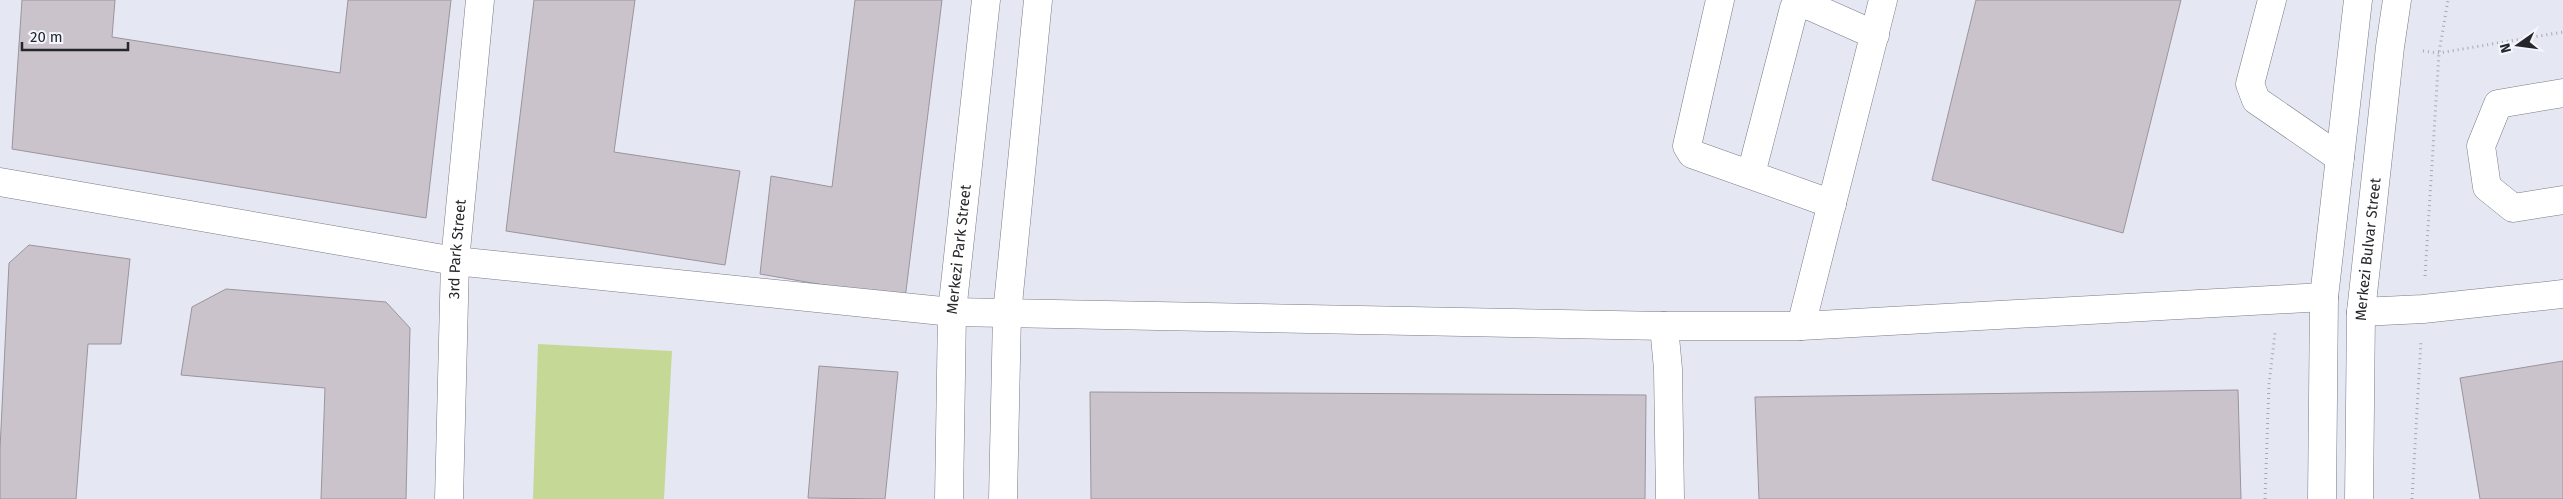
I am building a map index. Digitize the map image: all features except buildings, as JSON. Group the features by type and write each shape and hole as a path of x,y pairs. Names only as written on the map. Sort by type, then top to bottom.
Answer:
{"street":[{"name":"3rd Park Street","path":"449,499 456,261 480,0"},
{"name":"Merkezi Park Street","path":"949,499 952,312 986,0"},
{"path":"1003,499 1007,314 1038,0"},
{"path":"1720,0 1687,146 1692,154 1832,204"},
{"path":"1801,326 1883,0"},
{"path":"2272,0 2250,84 2256,100 2340,158"},
{"path":"2322,499 2324,297 2358,0"},
{"name":"Merkezi Bulvar Street","path":"2360,499 2360,312 2397,0"},
{"path":"1751,174 1794,8 1802,4 1875,35"},
{"path":"2563,93 2498,104 2481,146 2487,187 2513,208 2563,200"},
{"path":"0,182 456,261 952,312 1664,326 1801,326 2324,297"},
{"path":"2360,312 2423,309 2563,294"},
{"path":"1664,326 1668,369 1670,499"}],"path":[{"path":"2412,499 2439,53 2448,0"},
{"path":"2439,53 2563,32"},
{"path":"2265,499 2269,384 2279,299"}],"green space":[{"path":"538,344 672,351 664,499 533,499"}]}
